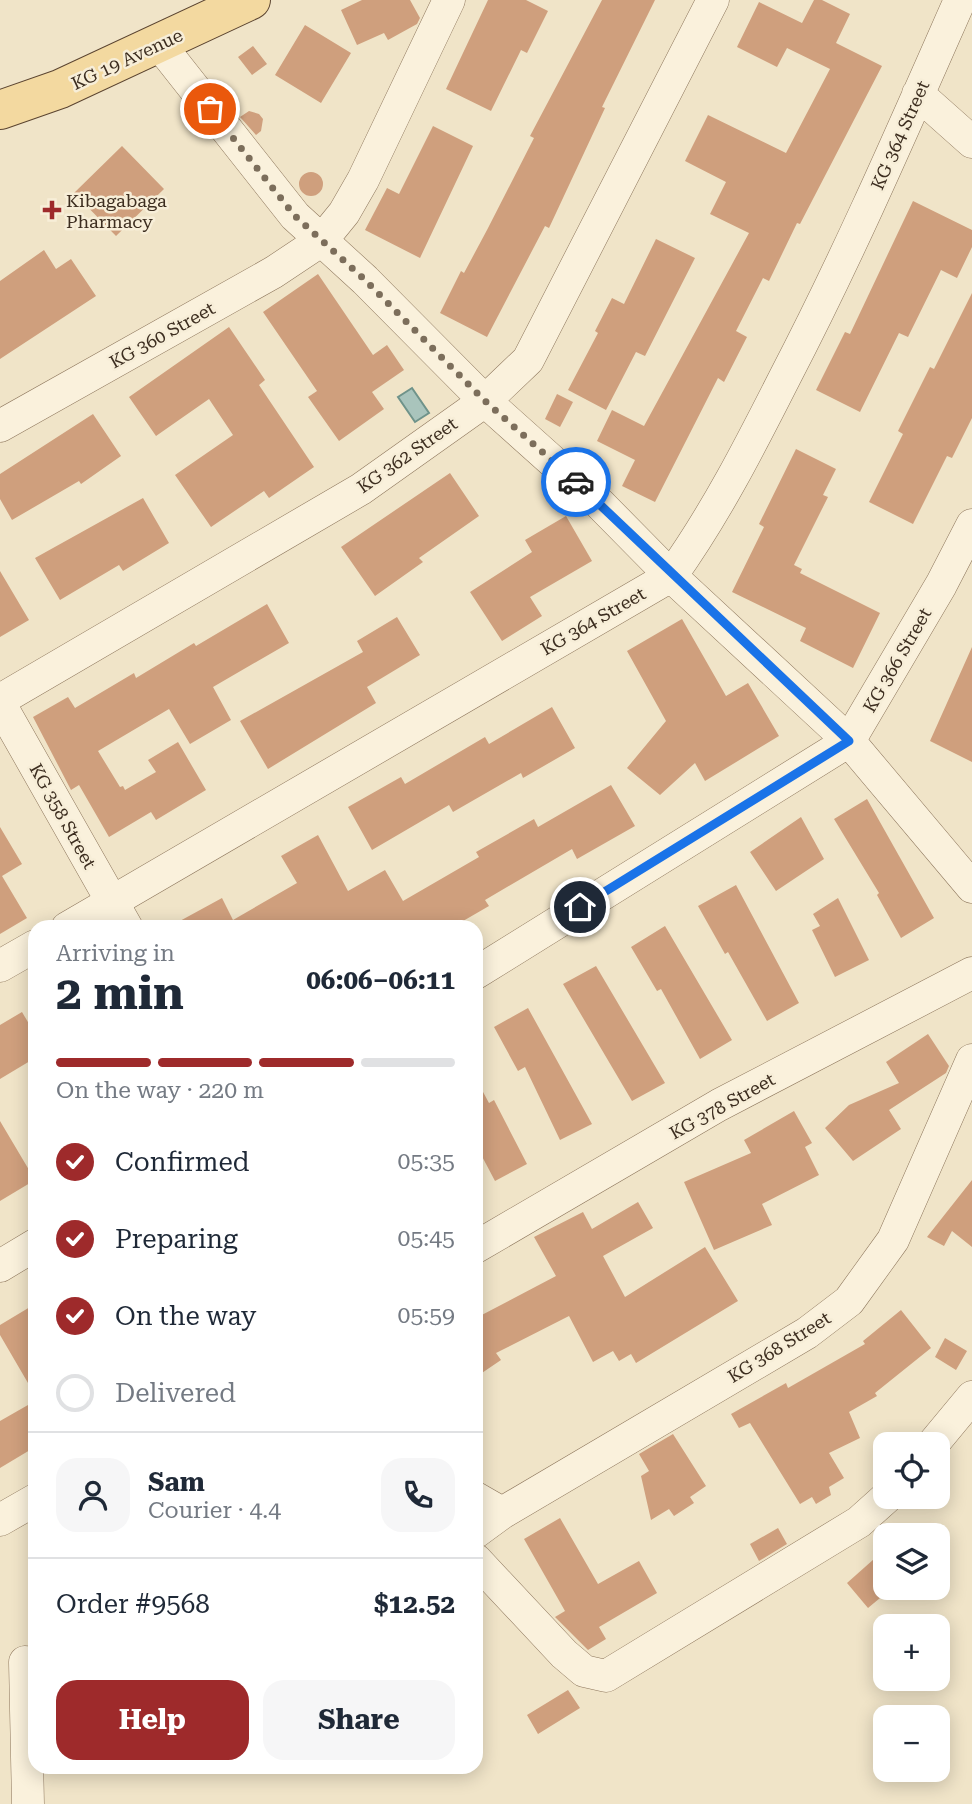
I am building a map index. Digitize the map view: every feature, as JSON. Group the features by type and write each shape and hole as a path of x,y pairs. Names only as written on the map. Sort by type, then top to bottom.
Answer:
{"main road":[{"name":"KG 19 Avenue","path":"0,110 60,89 160,45 251,0"}],"street":[{"name":"KG 360 Street","path":"0,426 274,272 322,240 344,213 363,180 449,0"},
{"name":"KG 362 Street","path":"0,702 361,489 485,401 528,360 713,0"},
{"name":"KG 364 Street","path":"96,920 119,914 671,576 708,524 831,288 960,0"},
{"path":"160,45 295,216 485,401 599,503 671,576 849,741 972,887"},
{"path":"918,94 972,142"},
{"name":"KG 366 Street","path":"483,968 849,741 941,585 972,525"},
{"name":"KG 358 Street","path":"0,702 119,914"},
{"path":"0,966 28,950"},
{"name":"KG 378 Street","path":"483,1243 719,1105 972,973"},
{"name":"KG 368 Street","path":"489,1505 807,1333 849,1301 893,1240 972,1060"},
{"path":"0,1266 28,1249"},
{"path":"943,1432 972,1396"},
{"path":"0,1520 28,1504"},
{"path":"483,1567 564,1654 584,1671 606,1676 859,1522 874,1509"},
{"path":"20,1661 28,1804"}],"water":[{"path":"412,388 429,413 415,422 398,397"}],"building":[{"path":"362,0 410,0 420,18 417,24 388,40 384,33 357,45 341,10"},
{"path":"488,0 526,0 548,11 527,53 521,50 491,111 446,89"},
{"path":"602,0 655,0 602,107 605,108 549,228 545,226 487,337 440,313 461,271 464,273 487,230 534,138 530,136"},
{"path":"814,0 822,0 850,14 836,43 882,66 800,224 797,223 769,281 763,278 736,331 747,337 724,382 718,378 655,502 622,486 635,460 597,441 612,410 644,426 749,233 710,214 726,182 685,161 708,115 786,153 830,69 787,48 777,67 737,47 759,2 802,23"},
{"path":"305,25 351,53 321,103 275,75"},
{"path":"253,46 267,64 252,75 238,57"},
{"path":"249,111 259,114 263,119 261,131 256,135 240,117"},
{"path":"433,126 473,146 420,258 365,230 387,188 399,194"},
{"path":"122,146 164,189 116,236 74,193"},
{"path":"306,172 316,172 323,179 323,189 316,196 306,196 299,189 299,179"},
{"path":"913,201 972,230 972,247 957,278 941,270 908,337 899,333 860,412 816,390 845,332 850,334"},
{"path":"656,239 695,258 645,356 636,352 606,410 568,390 598,333 595,331 612,298 624,304"},
{"path":"44,250 56,269 71,259 96,296 0,359 0,281"},
{"path":"318,274 373,355 387,345 404,370 372,392 384,409 339,441 308,397 317,391 263,312"},
{"path":"972,293 972,418 952,458 947,456 913,524 869,502 903,434 898,431 930,367 934,369"},
{"path":"229,327 265,380 259,385 314,467 269,498 264,491 211,527 175,475 233,435 209,399 156,436 129,397"},
{"path":"557,394 573,402 560,427 545,419"},
{"path":"93,414 121,456 81,484 79,481 12,520 0,499 0,474"},
{"path":"796,449 836,469 823,495 828,497 794,565 802,569 800,573 880,613 853,668 800,641 806,628 732,592 764,527 759,524"},
{"path":"450,473 479,516 419,558 423,562 375,596 341,547"},
{"path":"143,498 169,543 123,571 119,565 60,600 35,558"},
{"path":"566,516 592,561 530,597 542,616 502,641 470,592 532,552 525,540"},
{"path":"0,571 29,620 0,637"},
{"path":"267,604 289,643 213,687 231,720 190,744 169,709 98,751 120,787 123,786 125,790 156,772 148,760 178,742 206,790 156,820 151,812 109,837 79,785 71,790 33,717 68,697 75,708 134,673 136,678 194,643 196,646"},
{"path":"397,617 420,655 367,687 376,703 268,769 240,721 363,652 357,641"},
{"path":"682,619 726,696 748,683 779,736 705,781 695,763 660,795 627,768 666,721 627,651"},
{"path":"972,647 972,762 930,741"},
{"path":"552,707 575,748 523,778 521,773 453,812 449,805 372,850 348,807 401,777 405,784 485,737 489,744"},
{"path":"611,785 635,826 577,859 572,849 485,900 489,906 465,920 233,920 297,883 281,856 318,835 348,891 385,870 403,901 479,857 476,852 534,819 538,827"},
{"path":"867,799 934,918 901,938 877,895 879,893 834,819"},
{"path":"801,817 824,859 776,891 750,852"},
{"path":"0,827 22,864 2,876 27,918 0,934"},
{"path":"736,885 799,1003 767,1021 698,906"},
{"path":"222,898 233,920 182,920"},
{"path":"838,898 869,960 835,977 812,930 820,926 813,914"},
{"path":"665,926 732,1040 700,1059 661,989 657,991 631,947"},
{"path":"596,966 665,1083 632,1101 563,984"},
{"path":"528,1008 592,1124 560,1140 525,1067 518,1071 494,1027"},
{"path":"22,1012 28,1022 28,1062 0,1079 0,1025"},
{"path":"928,1034 949,1066 946,1073 889,1110 901,1129 853,1161 825,1128 849,1105 899,1083 886,1062"},
{"path":"483,1092 489,1103 494,1100 527,1164 495,1181 483,1158"},
{"path":"794,1111 812,1143 805,1147 819,1175 762,1204 772,1225 714,1250 684,1182 751,1153 744,1140"},
{"path":"0,1121 28,1168 28,1184 0,1201"},
{"path":"972,1180 972,1247 952,1231 944,1246 927,1237"},
{"path":"638,1202 653,1228 603,1256 625,1297 705,1247 738,1301 636,1363 631,1354 619,1361 613,1351 593,1362 569,1316 496,1353 501,1360 483,1372 483,1314 556,1276 534,1237 583,1212 592,1229"},
{"path":"28,1308 28,1383 0,1335 0,1325"},
{"path":"901,1310 931,1348 875,1393 877,1396 849,1412 860,1438 829,1453 844,1478 829,1487 831,1495 816,1504 812,1497 800,1504 750,1423 739,1428 731,1414 786,1383 788,1388 865,1344 863,1341"},
{"path":"945,1338 967,1351 956,1370 935,1357"},
{"path":"28,1405 28,1451 0,1468 0,1421"},
{"path":"673,1434 706,1486 690,1497 694,1503 674,1516 669,1509 651,1520 641,1476 649,1471 639,1454"},
{"path":"560,1518 598,1584 639,1561 657,1593 599,1627 606,1639 588,1650 555,1617 565,1611 524,1539"},
{"path":"778,1528 787,1544 759,1561 750,1544"},
{"path":"873,1560 873,1600 878,1600 868,1608 847,1583"},
{"path":"568,1690 580,1708 538,1734 527,1715"}],"way so far":[{"path":"210,109 295,216 365,280 485,401 576,482"}],"place":[{"name":"Kibagabaga Pharmacy","path":"52,210"}],"route":[{"path":"576,482 671,576 849,741 580,907"}]}
